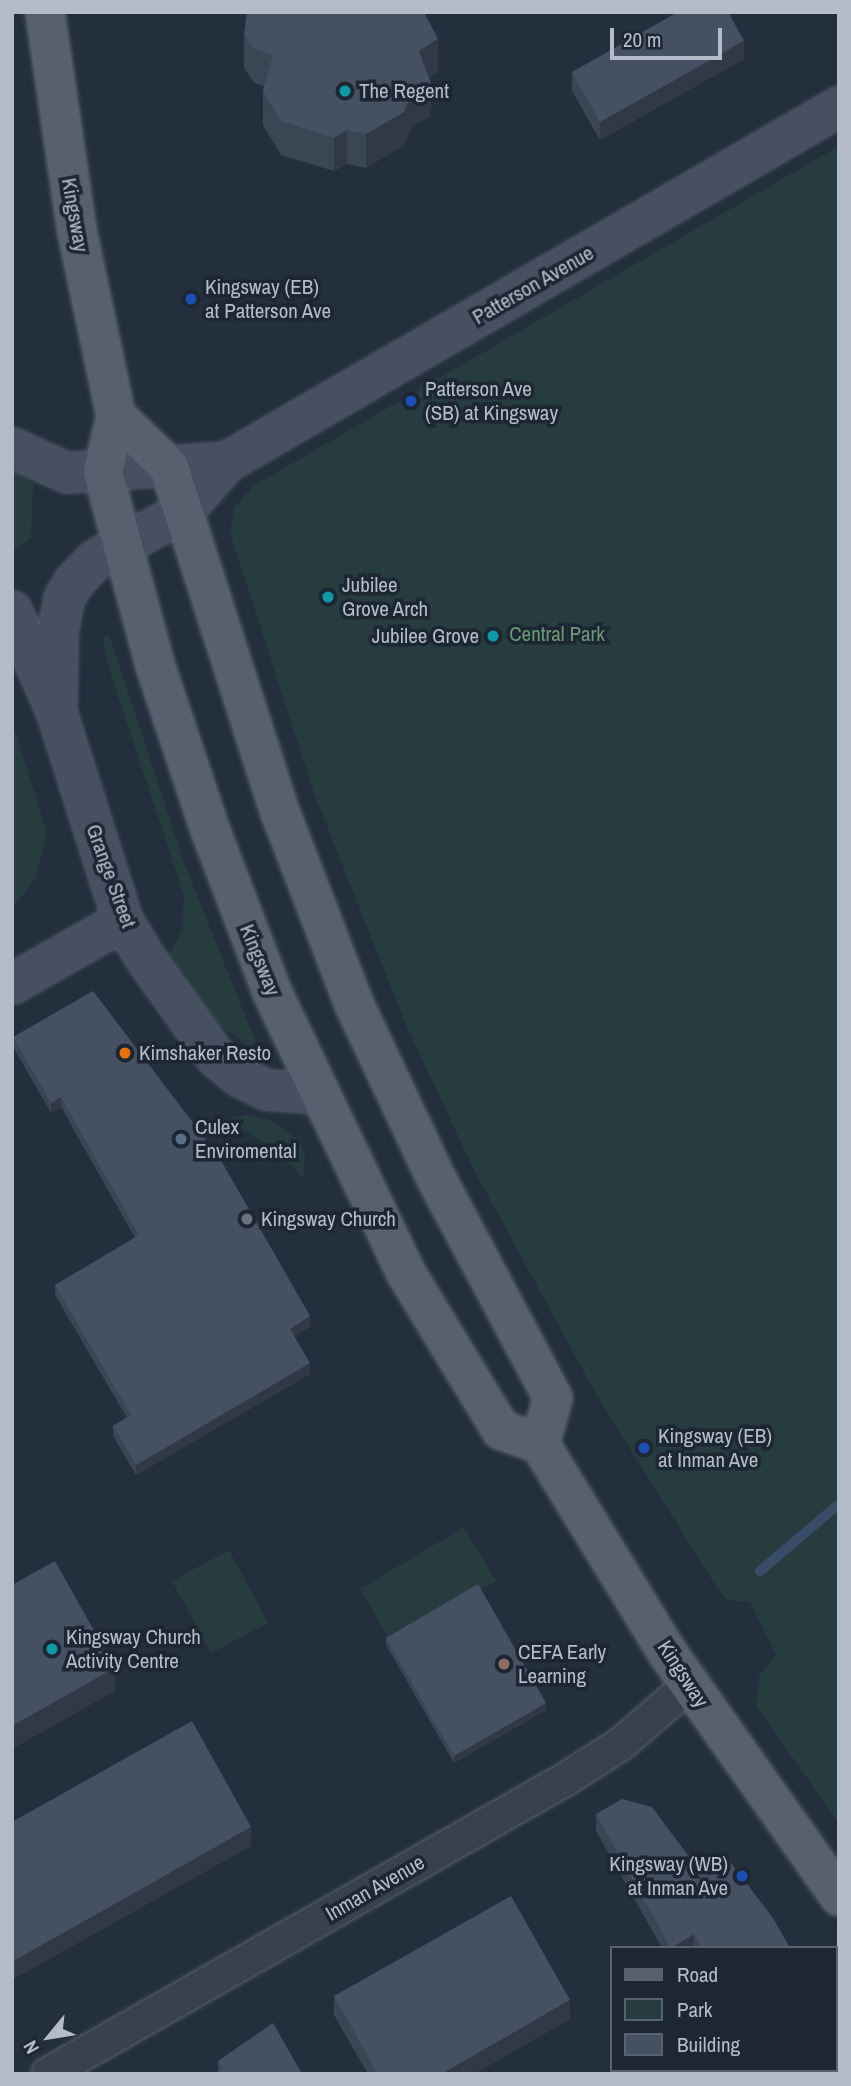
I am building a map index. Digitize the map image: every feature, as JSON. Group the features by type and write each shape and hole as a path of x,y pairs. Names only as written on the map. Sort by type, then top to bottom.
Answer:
{"main road":[{"name":"Kingsway","path":"45,12 79,243 116,416 103,472 155,665 211,832 272,992 406,1273 501,1430 540,1444 689,1685 839,1896"},
{"path":"116,416 169,467 280,811 355,1006 436,1178 553,1398 540,1444"}],"street":[{"name":"Patterson Avenue","path":"57,713 58,631 64,599 95,560 123,542 184,512 227,462 839,107"},
{"name":"Patterson Avenue","path":"12,448 67,474 227,462"},
{"name":"Grange Street","path":"12,611 57,713 123,921 216,1057 267,1090 320,1094"},
{"path":"12,984 123,921"},
{"name":"Inman Avenue","path":"48,2074 566,1779 621,1744 689,1685"}],"green space":[{"name":"Central Park","path":"839,146 839,1823 756,1706 759,1676 776,1655 750,1602 728,1600 719,1591 597,1396 474,1170 406,1025 314,793 230,533 234,508 253,486"},
{"path":"12,470 33,484 31,538 12,552"},
{"path":"109,635 186,868 258,1048 255,1051 218,1024 168,952 173,949 182,929 184,895 112,678 103,644 104,637"},
{"path":"12,721 47,833 36,878 12,909"},
{"path":"247,1115 271,1120 299,1141 305,1156 303,1177 282,1156 228,1119"},
{"path":"464,1527 496,1581 391,1643 360,1589"},
{"path":"229,1550 268,1623 211,1653 172,1581"}],"building":[{"name":"The Regent","path":"247,12 424,12 438,39 419,51 431,83 412,93 404,112 366,134 347,130 334,138 281,121 263,91 273,55 254,49 244,35"},
{"path":"678,12 728,12 744,41 600,122 572,72"},
{"path":"93,991 219,1157 310,1316 290,1329 310,1363 136,1465 113,1426 131,1415 55,1285 139,1235 61,1097 51,1103 13,1037"},
{"name":"Kingsway Church Activity Centre","path":"55,1561 115,1668 12,1726 12,1585"},
{"path":"478,1584 546,1703 454,1756 386,1638"},
{"path":"192,1721 251,1827 15,1960 12,1955 12,1822"},
{"path":"622,1799 652,1807 701,1873 727,1858 773,1918 789,1946 701,1946 694,1934 670,1946 596,1814"},
{"path":"511,1896 570,2000 441,2074 378,2074 334,1996"},
{"path":"273,2023 302,2074 215,2074 223,2069 218,2061"},
{"path":"641,2072 818,2074 642,2074"}],"waterway":[{"path":"760,1571 839,1504"}],"place":[{"name":"The Regent","path":"345,91"},
{"name":"Kingsway (EB) at Patterson Ave","path":"191,299"},
{"name":"Patterson Ave (SB) at Kingsway","path":"411,401"},
{"name":"Jubilee Grove Arch","path":"328,597"},
{"name":"Jubilee Grove","path":"493,636"},
{"name":"Kimshaker Resto","path":"125,1053"},
{"name":"Culex Enviromental","path":"181,1139"},
{"name":"Kingsway Church","path":"247,1219"},
{"name":"Kingsway (EB) at Inman Ave","path":"644,1448"},
{"name":"Kingsway Church Activity Centre","path":"52,1649"},
{"name":"CEFA Early Learning","path":"504,1664"},
{"name":"Kingsway (WB) at Inman Ave","path":"742,1876"}]}
